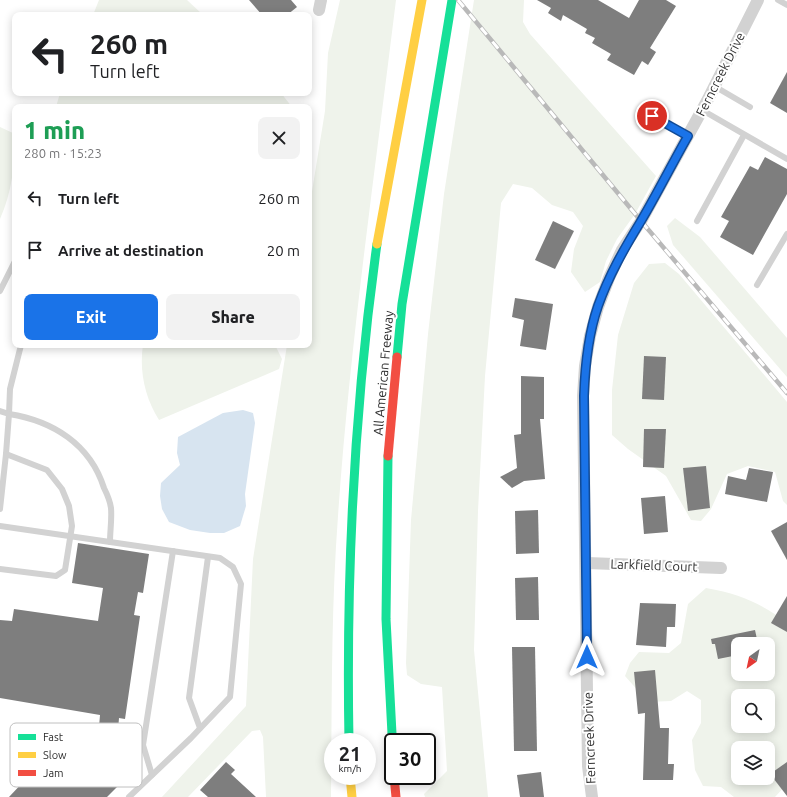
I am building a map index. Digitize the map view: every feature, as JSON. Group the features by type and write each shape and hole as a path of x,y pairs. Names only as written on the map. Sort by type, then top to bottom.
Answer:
{"highway":[{"name":"All American Freeway","path":"349,733 351,542 357,439 366,336 377,243 422,0"},
{"name":"All American Freeway","path":"392,733 386,619 388,458 402,304 452,0"},
{"path":"351,785 352,797"},
{"path":"395,785 396,797"}],"street":[{"name":"Ferncreek Drive","path":"592,797 588,766 584,396 585,366 590,336 598,307 619,257 688,136 758,0"},
{"name":"Larkfield Court","path":"587,563 721,568"}],"lane":[{"path":"778,0 787,5"},
{"path":"714,86 750,107"},
{"path":"702,110 787,159"},
{"path":"652,116 688,136"},
{"path":"697,221 744,134"},
{"path":"757,285 787,234"},
{"path":"0,291 12,267"},
{"path":"0,509 6,454 10,389 20,348"},
{"path":"0,411 32,418 57,430 78,444 99,471 111,507 110,542"},
{"path":"0,569 56,576 61,575 65,570 72,526 69,506 62,489 47,470 6,454"},
{"path":"0,526 220,558 233,567 241,584 230,697 142,785"},
{"path":"152,775 143,745 173,551"},
{"path":"200,728 189,698 208,557"},
{"path":"129,797 139,787"}],"shaded area":[{"path":"99,0 187,0 200,12 94,12"},
{"path":"340,0 396,0 356,322 343,451 334,586 331,733 324,733 324,785 331,785 331,797 266,797 263,737 260,730 252,731 188,797 162,797 246,706 253,559 287,348 312,348 312,191 325,111 328,53"},
{"path":"474,0 524,0 523,22 530,34 656,176 635,214 617,239 606,261 600,282 585,292 571,272 574,249 583,226 573,212 552,205 532,188 513,184 501,203 485,376 478,511 474,650 488,797 425,797 424,794 433,785 436,785 436,782 447,771 442,687 421,684 407,675 406,663 411,520 428,334 444,194"},
{"path":"59,96 283,96 290,104 57,104"},
{"path":"0,127 12,133 12,178 0,219"},
{"path":"675,218 700,237 787,338 787,377 673,245 667,226"},
{"path":"665,263 679,274 787,402 787,505 783,501 775,472 748,466 727,474 711,509 701,521 691,520 666,476 628,449 612,435 612,390 618,335 634,283 649,264"},
{"path":"143,348 276,348 282,359 279,369 159,420 150,403 144,384"},
{"path":"243,410 253,413 255,423 245,494 246,506 240,526 224,533 210,533 190,530 169,522 162,509 160,496 161,483 180,465 177,453 178,437 223,413"},
{"path":"706,588 739,596 767,609 787,622 787,784 775,797 734,797 721,787 703,786 695,770 692,740 701,723 701,700 687,691 671,701 648,702 625,676 630,663 639,652 669,653 681,643 688,604"}],"building":[{"path":"249,0 291,0 297,7 291,12 259,12"},
{"path":"537,0 598,0 629,18 639,0 666,0 676,6 650,48 656,52 648,65 642,61 634,75 607,60 611,54 592,43 595,38 585,33 587,29 563,15 561,21 548,13 551,8"},
{"path":"787,72 787,113 770,103"},
{"path":"765,157 787,169 787,194 753,255 720,237 729,221 721,217 750,166 758,170"},
{"path":"553,221 574,231 555,269 535,260"},
{"path":"515,298 553,304 546,350 520,346 524,320 512,317"},
{"path":"644,356 666,357 664,400 642,399"},
{"path":"521,376 544,377 544,419 540,419 545,479 524,481 512,488 500,477 517,468 514,435 521,434"},
{"path":"644,429 666,429 664,468 643,467"},
{"path":"706,466 710,508 688,511 683,468"},
{"path":"749,468 773,472 767,502 725,494 728,476 746,480"},
{"path":"665,496 668,532 644,534 641,498"},
{"path":"538,510 539,553 516,554 515,511"},
{"path":"787,522 787,560 771,531"},
{"path":"78,543 149,554 143,593 138,592 134,615 140,616 125,719 119,718 119,723 99,723 100,715 0,698 0,620 12,621 14,609 98,621 103,588 72,583"},
{"path":"538,577 539,620 516,620 515,578"},
{"path":"787,596 787,632 771,623"},
{"path":"640,603 676,604 675,627 667,627 666,647 636,645"},
{"path":"755,630 756,637 731,637 731,656 718,659 715,644 712,644 711,639"},
{"path":"512,647 535,647 537,751 514,751"},
{"path":"655,670 660,728 669,728 668,764 674,764 673,780 643,780 645,713 638,714 634,672"},
{"path":"226,762 235,770 231,774 256,797 208,797 200,790"},
{"path":"787,762 787,796 775,780 775,770"},
{"path":"541,772 544,797 520,797 517,775"},
{"path":"18,787 117,787 107,797 9,797"}],"railway":[{"path":"458,0 641,221 787,393"}],"traffic: fast":[{"path":"397,357 402,304 452,0"},
{"path":"349,733 350,555 353,492 362,368 377,244"},
{"path":"388,456 386,619 392,733"}],"traffic: slow":[{"path":"377,244 422,0"},
{"path":"351,785 352,797"}],"traffic: jam":[{"path":"388,456 397,357"},
{"path":"395,785 396,797"}],"route":[{"path":"587,657 584,396 585,366 590,336 598,307 622,250 641,221 688,136 652,116"}]}
